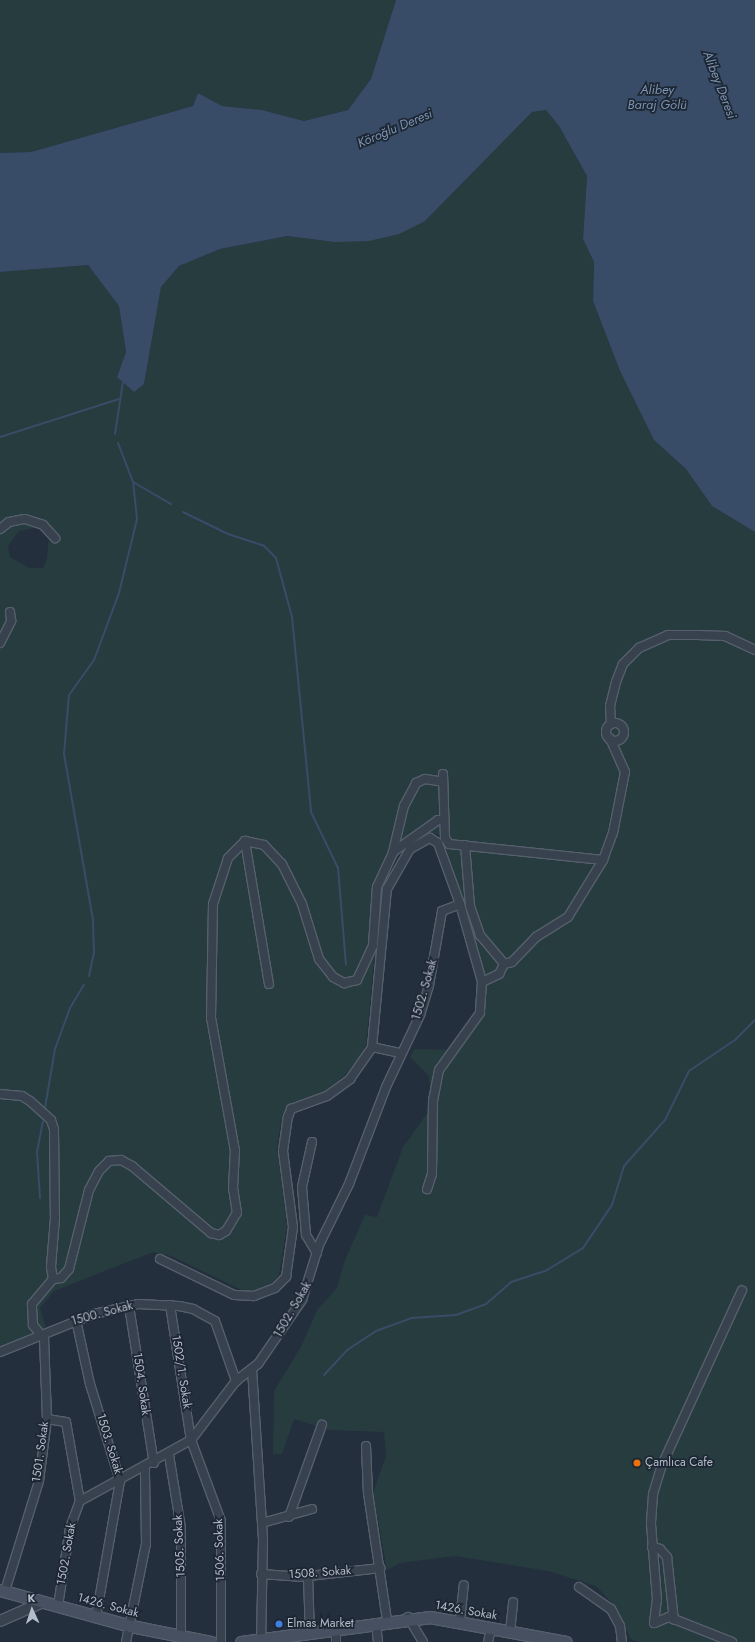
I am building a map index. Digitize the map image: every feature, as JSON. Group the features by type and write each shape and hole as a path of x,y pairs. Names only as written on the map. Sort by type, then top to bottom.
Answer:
{"main road":[{"name":"1426. Sokak","path":"2,1590 131,1626 211,1642"},
{"name":"1426. Sokak","path":"252,1641 291,1640 310,1635 336,1637 382,1622 408,1617 460,1621 491,1629 566,1642"}],"street":[{"path":"0,529 9,522 25,519 44,525 55,538"},
{"path":"0,643 11,621 10,612"},
{"path":"482,982 499,974 504,964 512,962 536,937 568,917 603,860 617,820 625,772 606,731 611,724 610,706 616,682 623,664 639,648 668,635 725,636 755,650"},
{"path":"610,738 618,740 624,732 620,724 611,724"},
{"path":"269,984 245,841 264,845 282,864 302,904 319,959 333,977 344,983 357,980 366,965 373,945 376,886 393,852 404,806 416,783 425,779 443,778 446,841 466,846 603,860"},
{"path":"393,852 438,820 444,820"},
{"path":"160,1259 234,1295 254,1296 275,1288 286,1277 293,1227 284,1151 284,1129 291,1109 327,1096 350,1078 372,1047 387,889 395,870 420,841 430,838 438,843 460,904 482,982 480,1013 439,1070 433,1100 432,1174 427,1189"},
{"name":"1501. Sokak","path":"2,1590 39,1481 47,1419 44,1339 33,1325 32,1304 54,1279 61,1278 69,1269 89,1190 99,1171 109,1161 121,1160 151,1179 211,1233 219,1235 226,1231 237,1213 232,1182 235,1151 211,1018 210,985 213,904 228,858 245,841"},
{"path":"466,846 470,906 477,928 492,954 504,964"},
{"name":"1502. Sokak","path":"58,1606 70,1528 80,1501 169,1455 191,1440 236,1381 252,1369 302,1300 317,1253 349,1184 429,985 442,911 460,904"},
{"path":"372,1047 402,1053"},
{"path":"0,1094 22,1096 30,1101 51,1120 54,1129 55,1218 51,1267 54,1279"},
{"path":"306,1236 307,1213 302,1187 312,1142"},
{"path":"293,1227 306,1236 317,1253"},
{"path":"732,1642 674,1620 662,1618 654,1623 657,1600 652,1547 653,1494 662,1465 742,1290"},
{"name":"1500. Sokak","path":"0,1352 40,1333 76,1320 129,1306 170,1305 194,1309 215,1321 236,1381"},
{"name":"1502/1. Sokak","path":"170,1305 191,1440"},
{"name":"1504. Sokak","path":"129,1306 154,1463"},
{"name":"1503. Sokak","path":"76,1320 90,1384 120,1481 96,1617"},
{"path":"252,1369 262,1522 261,1574 252,1641"},
{"path":"47,1419 66,1422 80,1501"},
{"path":"289,1517 322,1425"},
{"name":"1506. Sokak","path":"191,1440 221,1521 221,1642"},
{"path":"366,1446 368,1493 380,1568 382,1622 378,1642"},
{"name":"1505. Sokak","path":"169,1455 181,1528 181,1637"},
{"path":"126,1642 131,1626 146,1544 145,1468"},
{"path":"262,1522 289,1517 312,1510"},
{"path":"652,1547 660,1549 667,1557 674,1620"},
{"name":"1508. Sokak","path":"261,1574 308,1576 380,1568"},
{"path":"308,1576 310,1635"},
{"path":"460,1621 464,1585"},
{"path":"579,1587 610,1609 620,1626 622,1642"},
{"path":"0,1621 43,1602"},
{"path":"510,1632 513,1602"},
{"path":"408,1617 423,1642"},
{"path":"488,1642 491,1629"}],"green space":[{"path":"0,0 396,0 371,79 348,110 304,121 262,110 222,106 198,93 193,106 31,152 0,153"},
{"path":"546,110 559,126 587,176 583,239 594,262 593,301 620,371 654,440 686,469 712,506 755,532 755,1642 638,1642 631,1639 612,1603 596,1586 548,1571 455,1556 400,1563 387,1570 373,1493 386,1456 384,1432 330,1430 294,1419 282,1454 273,1454 274,1391 301,1347 317,1310 337,1288 345,1260 365,1215 377,1217 403,1147 431,1108 429,1076 410,1057 414,1049 455,1050 483,1015 487,985 475,939 443,838 435,833 426,833 404,846 381,886 366,1045 359,1058 344,1076 321,1094 291,1103 282,1115 277,1148 287,1225 279,1275 269,1286 248,1293 171,1256 153,1252 54,1291 40,1308 46,1327 0,1349 0,272 88,265 119,306 126,352 117,377 134,392 144,384 161,287 179,266 220,249 287,236 335,242 425,221 532,112","holes":["39,527 49,538 47,559 43,568 29,568 10,557 8,546 19,531"]}],"water":[{"name":"Alibey Baraj Gölü","path":"396,0 755,0 755,532 712,506 686,469 654,440 620,371 593,301 594,262 583,239 587,176 559,126 546,110 532,112 425,221 399,234 369,241 335,242 287,236 220,249 179,266 161,287 144,384 134,392 117,377 126,352 119,306 88,265 0,272 0,153 31,152 193,106 198,93 222,106 262,110 304,121 348,110 371,79"}],"waterway":[{"path":"115,434 123,382"},
{"path":"0,437 119,399"},
{"path":"89,976 94,952 93,920 64,754 69,695 94,660 119,593 137,519 133,482 118,443"},
{"path":"133,482 171,504"},
{"path":"183,512 228,534 264,546 276,558 292,617 311,812 338,868 346,965"},
{"path":"45,1108 55,1049 70,1008 84,985"},
{"path":"324,1375 347,1350 376,1331 411,1318 456,1315 486,1304 511,1282 547,1270 583,1248 612,1205 624,1166 665,1120 689,1071 735,1040 755,1020"},
{"path":"40,1198 37,1152 43,1122"}],"place":[{"name":"Çamlıca Cafe","path":"637,1463"},
{"name":"Elmas Market","path":"279,1624"}],"water label":[{"name":"Alibey Deresi","path":"719,85"},
{"name":"Köroğlu Deresi","path":"395,129"}]}
